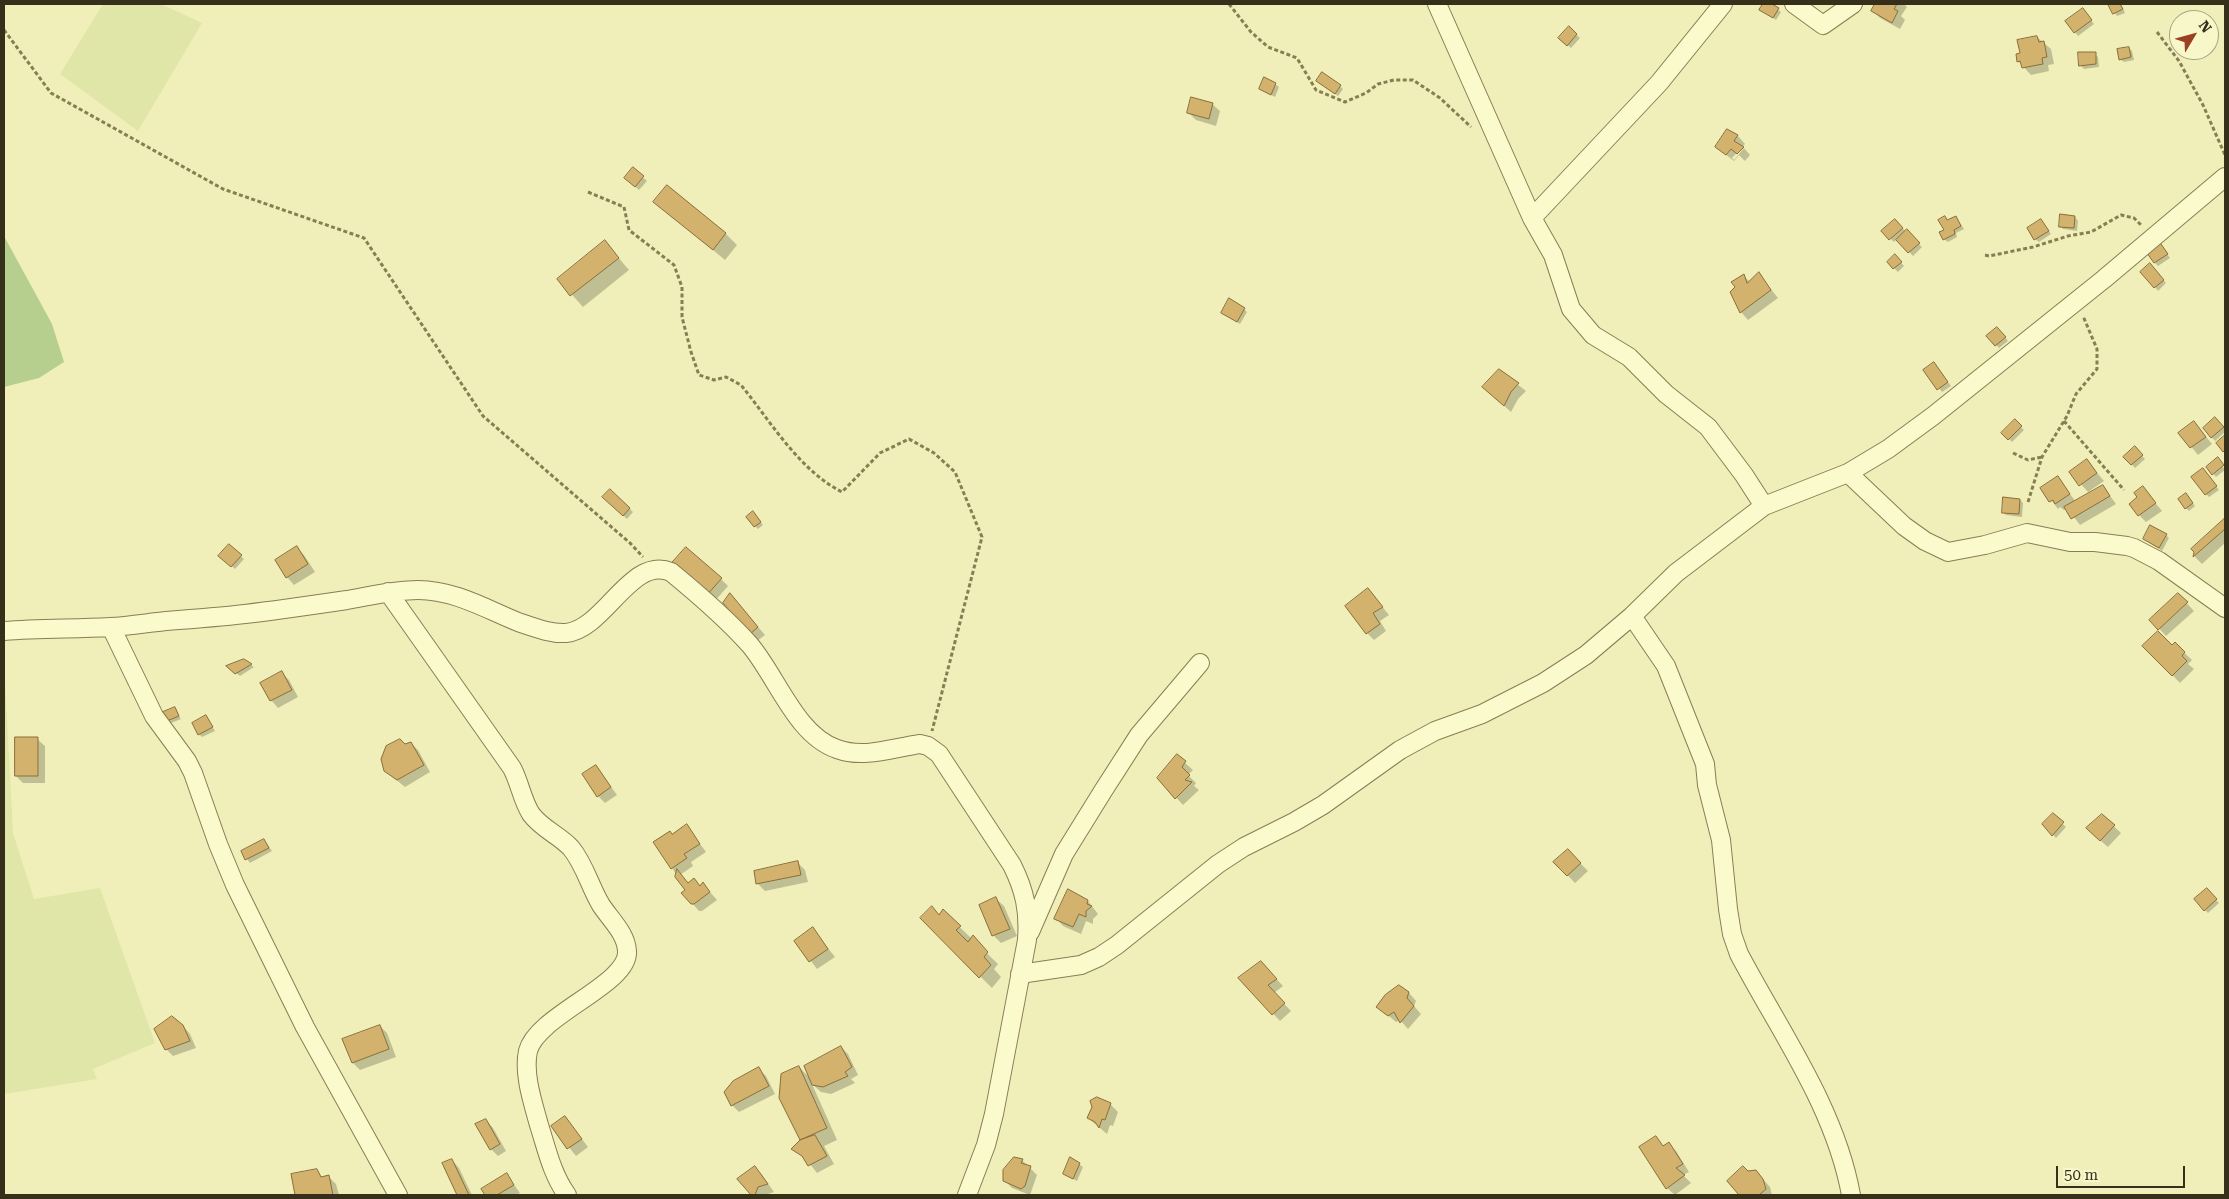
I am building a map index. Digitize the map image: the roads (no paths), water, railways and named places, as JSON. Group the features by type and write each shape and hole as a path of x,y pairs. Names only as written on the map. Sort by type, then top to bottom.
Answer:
{"street":[{"path":"1437,4 1532,218 1553,255 1571,309 1594,334 1630,357 1666,394 1708,427 1744,475 1764,506"},
{"path":"1532,218 1659,83 1723,4"},
{"path":"1794,4 1823,25 1854,4"},
{"path":"1020,974 1081,965 1099,957 1117,945 1218,864 1244,847 1323,805 1409,746 1435,731 1482,714 1543,683 1586,655 1632,616 1676,573 1764,506 1848,473 1888,449 1933,416 2076,302 2225,177"},
{"path":"1848,473 1904,526 1948,552 1985,545 2027,533 2070,542 2095,542 2127,546 2159,561 2225,608"},
{"path":"4,631 32,628 111,627 289,609 388,592 418,590 447,593 530,626 547,631 568,632 576,631 589,623 637,578 654,569 664,569 671,572 718,612 764,662 800,720 818,741 839,750 852,752 882,752 920,744 928,746 939,754 952,770 1012,865 1020,881 1028,916 1027,940 1000,1085 986,1145 967,1195"},
{"path":"388,592 512,768 531,814 541,826 565,842 575,854 601,904 622,934 626,944 626,959 614,976 543,1030 529,1048 527,1059 528,1076 534,1105 552,1169 567,1195"},
{"path":"1632,616 1666,666 1705,764 1707,785 1721,840 1722,870 1732,934 1739,954 1816,1093 1841,1155 1851,1195"},
{"path":"111,627 150,710 187,761 235,885 305,1027 398,1195"},
{"path":"1027,940 1064,854 1103,791 1140,735 1200,663"}]}
